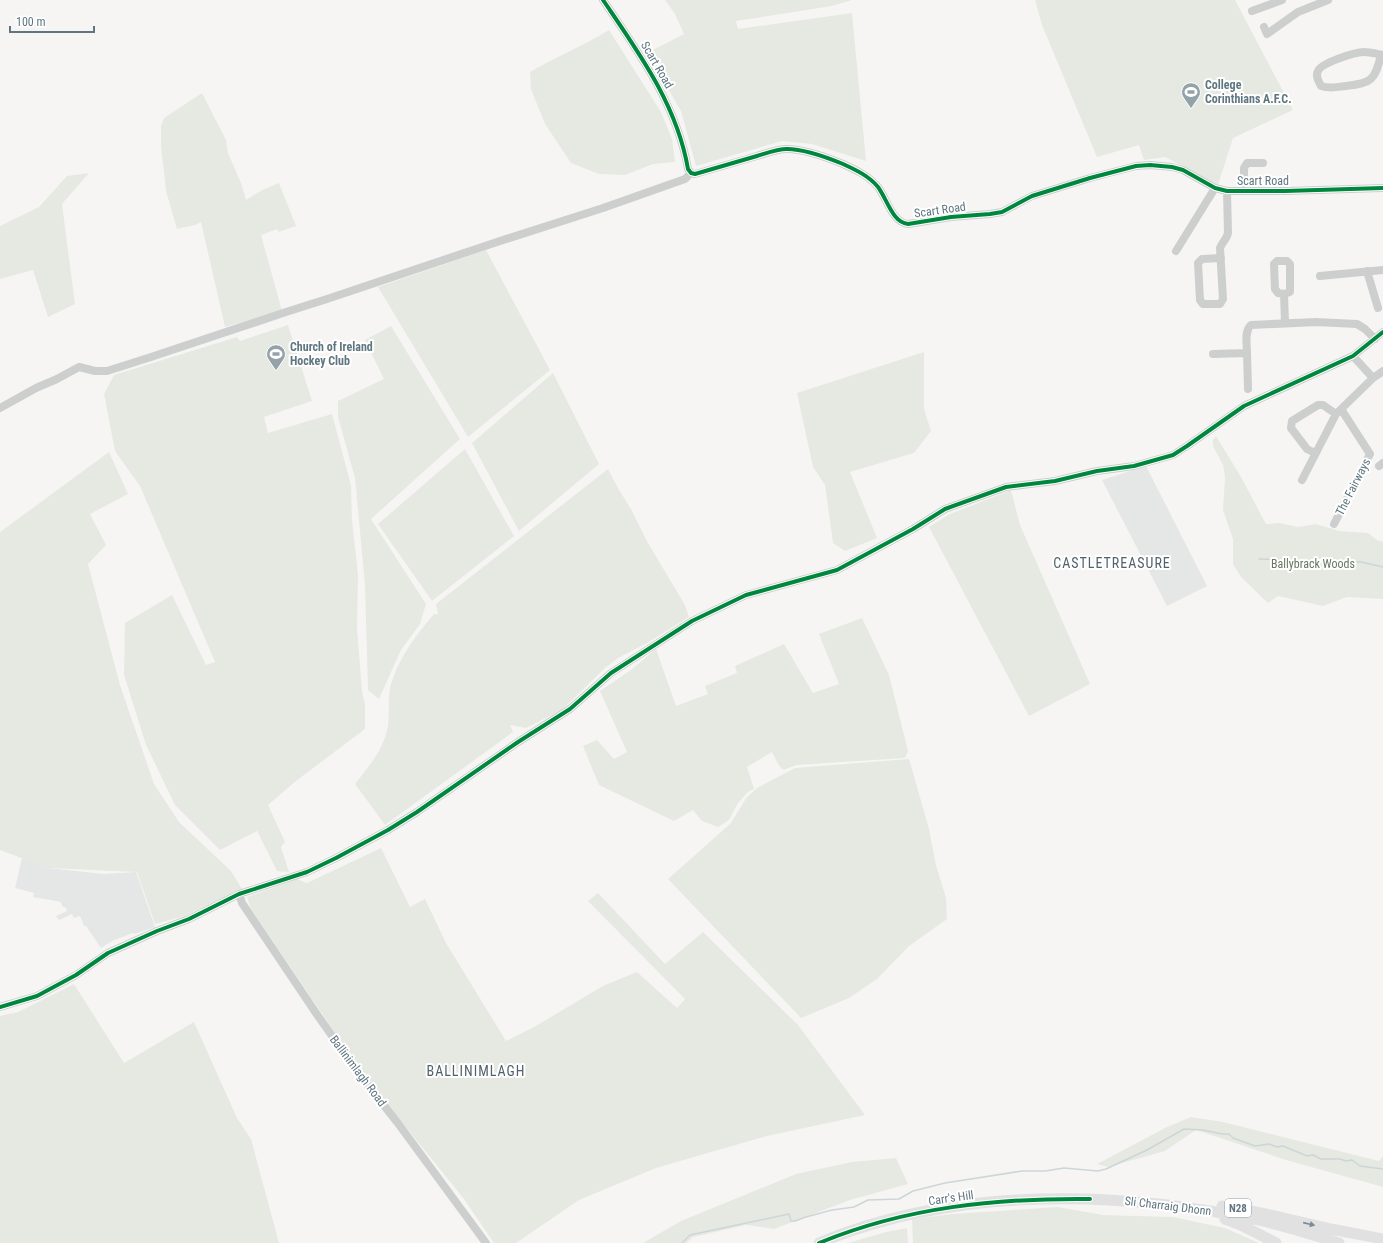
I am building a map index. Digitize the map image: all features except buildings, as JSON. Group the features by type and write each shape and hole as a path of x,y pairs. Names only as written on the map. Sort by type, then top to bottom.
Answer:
{"highway":[{"name":"N28","path":"1090,1199 1142,1196 1193,1201 1237,1208 1383,1239"},
{"name":"Carr's Hill","path":"818,1243 875,1222 916,1212 992,1202 1037,1199 1090,1199"},
{"name":"N28","path":"1090,1199 1107,1204 1177,1211 1224,1218 1276,1243"},
{"name":"Sli Charraig Dhonn","path":"1090,1199 1168,1205 1225,1213 1264,1222 1338,1243"}],"street":[{"name":"Scart Road","path":"603,0 635,45 665,98 680,135 688,169 691,173 695,174 778,150 796,149 806,151 834,160 870,179 882,192 896,217 904,224 951,217 1002,212 1032,196 1090,178 1136,166 1150,165 1172,167 1183,170 1215,188 1227,191 1383,188"},
{"path":"1252,11 1282,0"},
{"path":"1264,27 1267,34 1298,12 1328,0"},
{"path":"1364,52 1382,55 1377,71 1368,81 1362,84 1327,88 1321,86 1317,78 1317,72 1322,66 1339,59 1364,52"},
{"name":"Scart Road","path":"1244,191 1244,168 1247,163 1263,163"},
{"path":"0,408 79,367 95,371 107,371 624,201 685,179 691,173"},
{"path":"1176,251 1215,188"},
{"path":"1221,258 1202,259 1198,263 1200,300 1203,304 1220,304 1223,299 1221,258 1220,248 1222,243 1227,238 1228,233 1227,191"},
{"path":"1320,276 1383,270"},
{"path":"1367,271 1378,308"},
{"path":"1284,294 1285,323"},
{"path":"1248,389 1247,332 1248,328 1252,325 1316,322 1357,324 1365,329 1375,339"},
{"path":"0,1007 37,996 76,975 108,953 188,919 239,894 307,872 402,822 518,742 570,709 611,672 692,621 746,595 837,570 945,510 1006,487 1055,481 1134,466 1172,455 1244,406 1353,356 1383,332"},
{"path":"1213,354 1247,353"},
{"path":"1353,356 1378,375 1383,382"},
{"path":"1302,480 1338,411 1378,375"},
{"path":"1315,453 1307,449 1291,428 1292,421 1318,405 1323,405 1338,411"},
{"name":"The Fairways","path":"1334,524 1370,454 1338,411"},
{"name":"Ballinimlagh Road","path":"239,894 242,903 359,1074 406,1134 486,1243"}],"shaded area":[{"path":"1146,466 1207,586 1167,606 1102,480"},
{"path":"22,858 48,868 104,874 136,872 155,927 112,941 101,948 86,926 84,926 80,916 74,918 72,914 59,920 56,916 67,911 66,908 62,906 61,902 33,897 34,893 15,888"}],"green space":[{"path":"665,0 852,0 832,6 736,21 738,29 852,13 866,161 812,144 782,141 696,166 681,111 647,53 684,34 675,14"},
{"path":"1035,0 1235,0 1293,110 1233,138 1218,185 1165,157 1144,160 1139,145 1097,157 1042,25"},
{"path":"609,30 661,112 672,139 675,162 653,164 625,175 599,174 571,163 545,124 531,89 530,72"},
{"path":"202,93 226,140 228,153 241,183 246,200 262,190 279,183 296,226 279,232 277,229 261,235 282,311 225,327 201,222 177,229 166,191 161,146 161,126 164,118"},
{"path":"89,173 62,204 75,304 48,317 33,270 0,279 0,226 39,207 67,176"},
{"path":"486,250 550,370 468,437 378,287"},
{"path":"288,325 312,401 264,417 268,433 332,414 351,485 352,520 358,575 357,629 362,691 365,704 365,729 296,781 268,805 285,842 281,847 289,872 277,871 257,831 220,850 175,805 146,745 124,675 125,623 172,595 206,665 215,662 140,486 115,451 104,394 114,375 237,337 240,341"},
{"path":"391,326 460,439 371,519 426,604 420,624 401,650 379,699 368,690 365,586 355,478 338,417 338,401 384,379 365,340"},
{"path":"924,352 924,409 931,431 914,453 850,472 877,538 845,551 833,543 825,485 813,467 797,393"},
{"path":"553,373 599,464 519,531 472,443"},
{"name":"Ballybrack Woods","path":"1216,436 1241,477 1266,524 1280,523 1298,527 1316,524 1339,531 1368,533 1377,540 1383,542 1383,599 1347,597 1323,606 1278,596 1268,603 1241,577 1233,564 1233,539 1223,510 1225,477 1223,465 1213,446 1213,440"},
{"path":"465,449 514,536 432,601 378,524"},
{"path":"109,452 128,494 90,514 106,545 88,564 120,685 154,784 179,822 231,871 242,889 185,916 155,924 137,872 48,868 0,850 0,532"},
{"path":"608,469 631,509 648,543 685,605 689,617 647,643 618,658 605,668 562,710 526,728 510,725 513,732 385,825 355,784 366,771 383,742 388,726 390,686 404,654 415,637 434,614 438,614 436,604"},
{"path":"1011,490 1020,525 1090,684 1029,716 929,527 950,514"},
{"path":"862,618 889,675 908,751 905,758 797,765 783,770 772,752 747,767 754,789 748,792 738,803 729,820 718,827 702,821 693,810 674,821 599,785 583,746 597,740 614,759 627,752 600,691 631,670 656,649 676,706 708,694 705,686 737,673 735,666 784,644 813,693 839,684 819,634"},
{"path":"909,759 929,829 936,865 946,898 947,919 909,946 877,979 849,998 801,1018 668,879 730,824 747,797 757,788 795,768"},
{"path":"381,848 410,907 425,899 446,943 506,1041 534,1027 603,986 637,972 677,1008 685,999 588,901 598,893 665,964 703,932 798,1025 865,1115 767,1136 656,1168 579,1200 516,1243 494,1243 464,1199 363,1074 251,909 247,897 297,879 307,883"},
{"path":"74,984 124,1063 194,1022 237,1118 251,1139 279,1243 0,1243 0,1016 18,1012"},
{"path":"1191,1117 1223,1122 1379,1161 1383,1156 1383,1187 1286,1160 1196,1130 1165,1151 1108,1167 1097,1164 1167,1127"},
{"path":"896,1158 908,1184 850,1200 774,1229 746,1225 693,1237 686,1243 643,1243 681,1221 796,1174 852,1162"},
{"path":"1058,1207 1103,1215 1173,1217 1225,1228 1259,1243 913,1243 912,1219 953,1214"},
{"path":"907,1228 908,1243 848,1243 886,1232"}],"waterway":[{"path":"1259,559 1361,562 1383,567"},
{"path":"682,1243 690,1235 789,1214 791,1221 795,1221 832,1210 854,1207 868,1200 899,1199 913,1191 945,1183 1022,1171 1045,1171 1064,1168 1098,1171 1106,1169 1147,1150 1184,1129 1229,1134 1233,1138 1255,1146 1269,1144 1277,1147 1283,1146 1307,1156 1313,1155 1321,1159 1352,1160 1360,1166 1383,1169"}],"cycle path":[{"path":"603,0 655,80 675,123 683,146 688,169 691,173 695,174 772,151 794,149 808,152 843,164 866,176 878,187 894,215 902,222 908,224 951,217 1002,212 1032,196 1090,178 1136,166 1150,165 1172,167 1183,170 1215,188 1227,191 1383,188"},
{"path":"0,1007 37,996 76,975 108,953 157,931 189,919 239,894 307,872 388,830 417,812 518,742 570,709 611,673 692,621 746,595 837,570 913,529 945,509 1006,487 1055,481 1097,471 1134,466 1173,455 1244,406 1353,356 1383,332"},
{"path":"819,1243 885,1221 952,1207 1021,1200 1090,1199"}],"place":[{"name":"College Corinthians A.F.C.","path":"1191,109"},
{"name":"Church of Ireland Hockey Club","path":"276,371"}],"district":[{"name":"CASTLETREASURE","path":"1112,563"},
{"name":"BALLINIMLAGH","path":"476,1071"}]}
